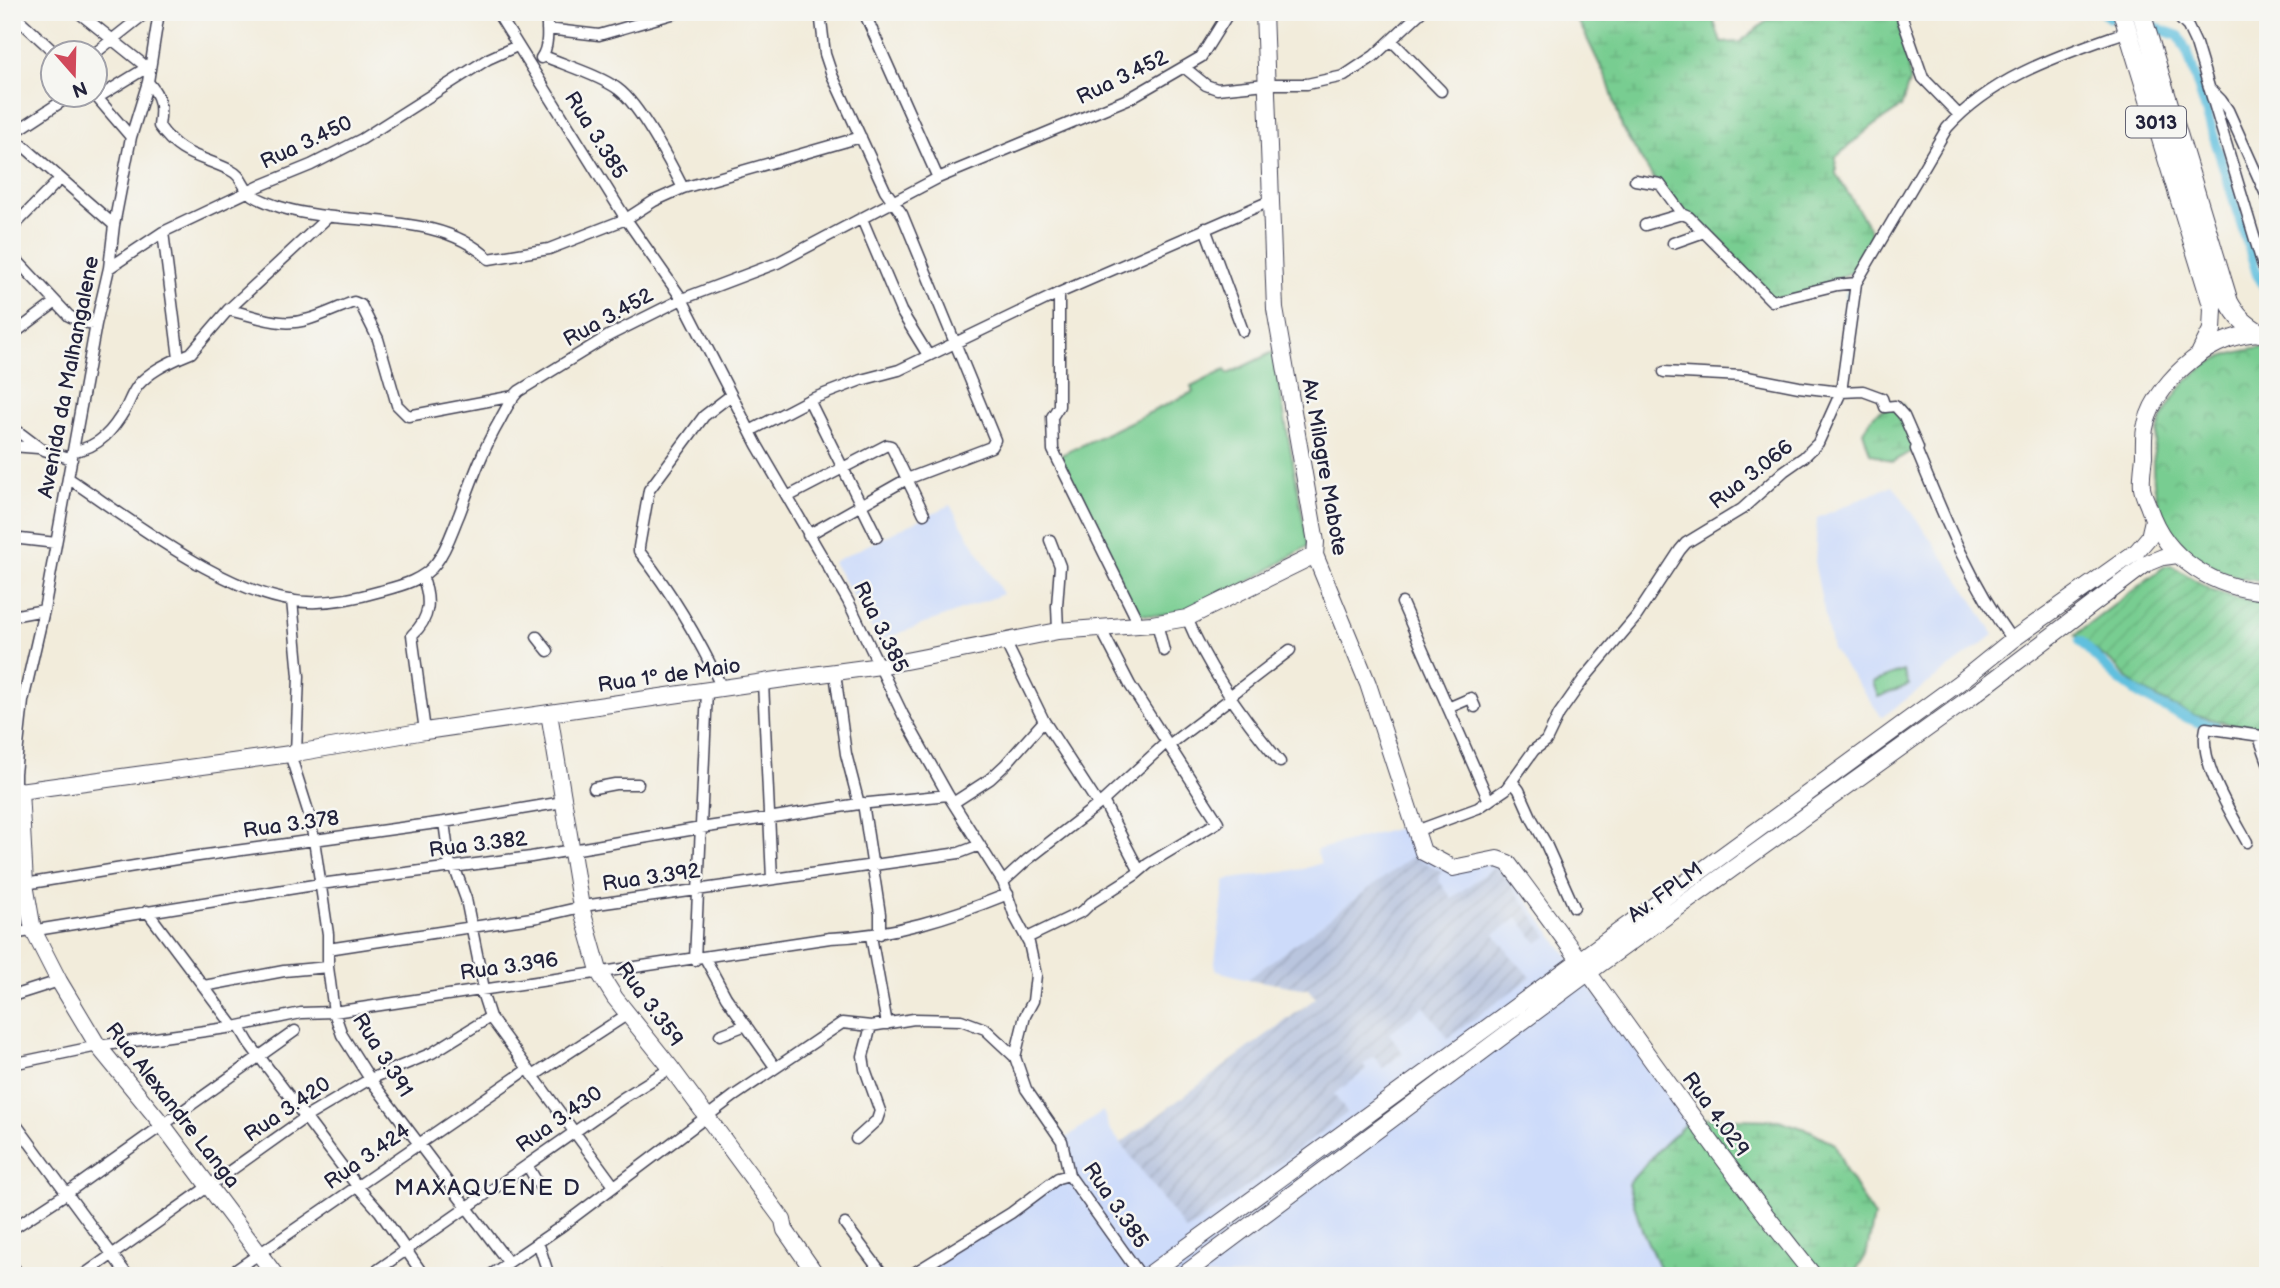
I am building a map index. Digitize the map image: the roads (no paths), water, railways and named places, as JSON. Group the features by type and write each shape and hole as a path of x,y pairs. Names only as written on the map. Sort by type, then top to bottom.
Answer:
{"main road":[{"name":"3013","path":"2122,12 2198,230"},
{"name":"3013","path":"2147,14 2198,230"},
{"path":"2198,230 2235,314 2244,323 2264,333"},
{"path":"2198,230 2213,309 2212,330 2201,352"}],"street":[{"path":"78,12 148,69 108,90"},
{"path":"108,44 147,12"},
{"name":"Avenida da Malhangalene","path":"16,791 18,700 44,610 96,324 109,268 114,225 131,136 148,82 159,12"},
{"name":"Rua 3.385","path":"497,12 626,219 682,299 730,396 848,601 904,715 951,799 1003,882 1015,918 1027,938 1033,956 1036,985 1015,1057 1026,1089 1062,1141 1069,1175 1141,1276"},
{"path":"530,66 544,55 546,12"},
{"path":"547,29 599,35 678,12"},
{"path":"808,535 907,479 992,447 995,440 902,214 885,190 832,75 825,54 820,12"},
{"path":"864,12 938,178"},
{"path":"1185,68 1201,57 1229,12"},
{"name":"Av. Milagre Mabote","path":"1264,12 1275,309 1316,542 1315,555 1368,684 1423,852 1453,868 1497,859 1508,863 1586,954 1590,972"},
{"name":"Rua 3.452","path":"68,478 152,535 242,587 308,602 362,596 397,587 422,576 437,562 450,538 486,445 514,396 610,335 682,299 777,263 938,178 1130,98 1185,68 1211,88 1307,83 1343,76 1360,67 1420,12"},
{"path":"1900,12 1923,78 1959,114"},
{"path":"2173,12 2188,27 2196,44 2263,266 2268,274"},
{"path":"2234,12 2252,12"},
{"path":"12,13 39,38"},
{"name":"Rua 3.066","path":"1416,831 1478,808 1506,789 1534,750 1546,741 1559,714 1583,680 1636,617 1680,550 1742,509 1818,443 1841,392 1856,283 1947,128 1959,114 2021,72 2067,52 2128,31"},
{"path":"1391,40 1441,91"},
{"name":"Rua 3.450","path":"109,268 163,232 310,166 362,139 488,59 517,46"},
{"path":"544,55 617,88 639,114 670,162 683,188"},
{"path":"148,82 158,94 162,108 159,126 171,142 206,162 237,173 248,192 279,206 327,218 439,230 476,247 489,260 549,250 626,219 654,201 683,188 860,137"},
{"path":"2208,88 2228,110 2268,199"},
{"path":"52,108 12,135 114,225"},
{"path":"106,108 131,136"},
{"path":"2235,173 2252,165"},
{"path":"12,228 60,179"},
{"path":"1635,180 1660,184 1682,214 1689,217 1772,301 1856,283"},
{"path":"750,431 809,400 861,380 899,370 1059,293 1270,201"},
{"path":"1644,225 1682,214"},
{"path":"12,446 73,455 100,442 125,410 137,386 151,373 191,353 228,310 327,218"},
{"path":"862,219 901,311 928,355"},
{"path":"1205,228 1243,331"},
{"path":"163,232 179,358"},
{"path":"1673,243 1704,232"},
{"path":"12,255 69,316 96,324"},
{"path":"1059,293 1059,406 1052,418 1053,450 1139,624"},
{"path":"12,335 56,302"},
{"path":"228,310 288,323 301,322 354,302 361,305 378,339 397,405 408,416 514,396"},
{"path":"2264,333 2239,336 2201,352 2177,372 2158,396 2146,424 2142,488 2153,520 2164,539 2199,572 2223,584 2249,591 2268,592"},
{"path":"1664,372 1742,376 1799,387 1841,392 1863,391 1882,398 1885,407 1895,405 1904,416 1957,549 1979,592 2012,640"},
{"path":"730,396 704,416 649,491 639,547 702,646 715,690 701,828 698,890 700,959 775,1067"},
{"path":"809,400 877,537"},
{"path":"12,427 41,449"},
{"path":"789,496 887,445 891,446 924,514"},
{"path":"1147,1276 2137,551 2149,537 2153,520"},
{"path":"12,538 55,543"},
{"path":"1050,540 1060,566 1058,631"},
{"name":"Rua 1º de Maio","path":"16,791 835,673 1058,631 1187,618 1315,555"},
{"name":"Av. FPLM","path":"1182,1276 1590,972 1971,697 2146,564 2179,555"},
{"path":"422,576 427,589 429,609 419,629 412,635 425,731"},
{"name":"Rua 3.391","path":"292,600 299,676 293,753 314,840 334,1012 342,1035 370,1079 508,1262"},
{"path":"1402,603 1489,801"},
{"path":"12,616 44,610"},
{"path":"1187,618 1202,652 1231,697 1280,762"},
{"path":"1157,623 1164,651"},
{"path":"1027,938 1083,911 1139,870 1218,822 1130,685 1100,627"},
{"path":"537,637 548,652"},
{"path":"1005,641 1044,721 1101,802 1139,870"},
{"path":"1003,882 1168,744 1290,650"},
{"path":"835,673 846,754 861,804 873,864 880,914 875,935 887,1024"},
{"path":"763,682 772,879"},
{"path":"1448,708 1471,698 1475,707"},
{"name":"Rua 3.359","path":"549,713 570,850 600,974 783,1220 785,1230 817,1276"},
{"path":"951,799 998,772 1044,721"},
{"path":"2247,842 2227,805 2206,755 2206,728 2263,737 2268,762"},
{"path":"1512,781 1545,842 1574,907"},
{"path":"594,788 638,784"},
{"name":"Rua Alexandre Langa","path":"16,791 25,884 33,930 60,981 97,1046 209,1184 276,1276"},
{"name":"Rua 3.382","path":"12,934 320,884 570,850 861,804 951,799"},
{"name":"Rua 3.378","path":"25,884 563,802"},
{"path":"444,822 452,866 466,898 482,989 490,1017 614,1186"},
{"name":"Rua 3.392","path":"328,949 582,907 959,853 980,845"},
{"name":"Rua 3.396","path":"12,1064 97,1046 236,1027 301,1013 334,1012 831,938 875,935 960,913 1008,894"},
{"path":"147,911 357,1186 380,1212 424,1276"},
{"path":"204,986 284,971 328,967"},
{"name":"Rua 4.029","path":"1590,972 1692,1118 1814,1276"},
{"path":"12,996 60,981"},
{"name":"Rua 3.424","path":"227,1276 420,1143 628,1014"},
{"name":"Rua 3.420","path":"82,1276 306,1117 370,1079 418,1060 490,1017"},
{"path":"489,1276 670,1146 706,1116 842,1023 871,1026 914,1020 961,1020 979,1025 1015,1057"},
{"path":"720,1035 746,1026"},
{"path":"856,1139 877,1120 880,1111 864,1069 863,1056 871,1026"},
{"path":"12,1229 295,1031"},
{"name":"Rua 3.430","path":"369,1276 623,1098 671,1069"},
{"path":"12,1119 128,1276"},
{"path":"527,1165 540,1187"},
{"path":"909,1276 1011,1213 1058,1178 1069,1175"},
{"path":"845,1224 884,1276"},
{"path":"538,1242 549,1276"},
{"path":"12,1265 20,1276"}],"waterway":[{"path":"2102,12 2110,18"},
{"path":"2254,14 2268,16"},
{"path":"2156,28 2179,36 2188,54 2257,274 2268,293"},
{"path":"2156,28 2179,36 2188,54 2257,274 2268,293"},
{"path":"1847,313 1846,296 1849,289"},
{"path":"2080,641 2137,693 2180,715 2216,727"}],"district":[{"name":"MAXAQUENE D","path":"488,1187"}]}
